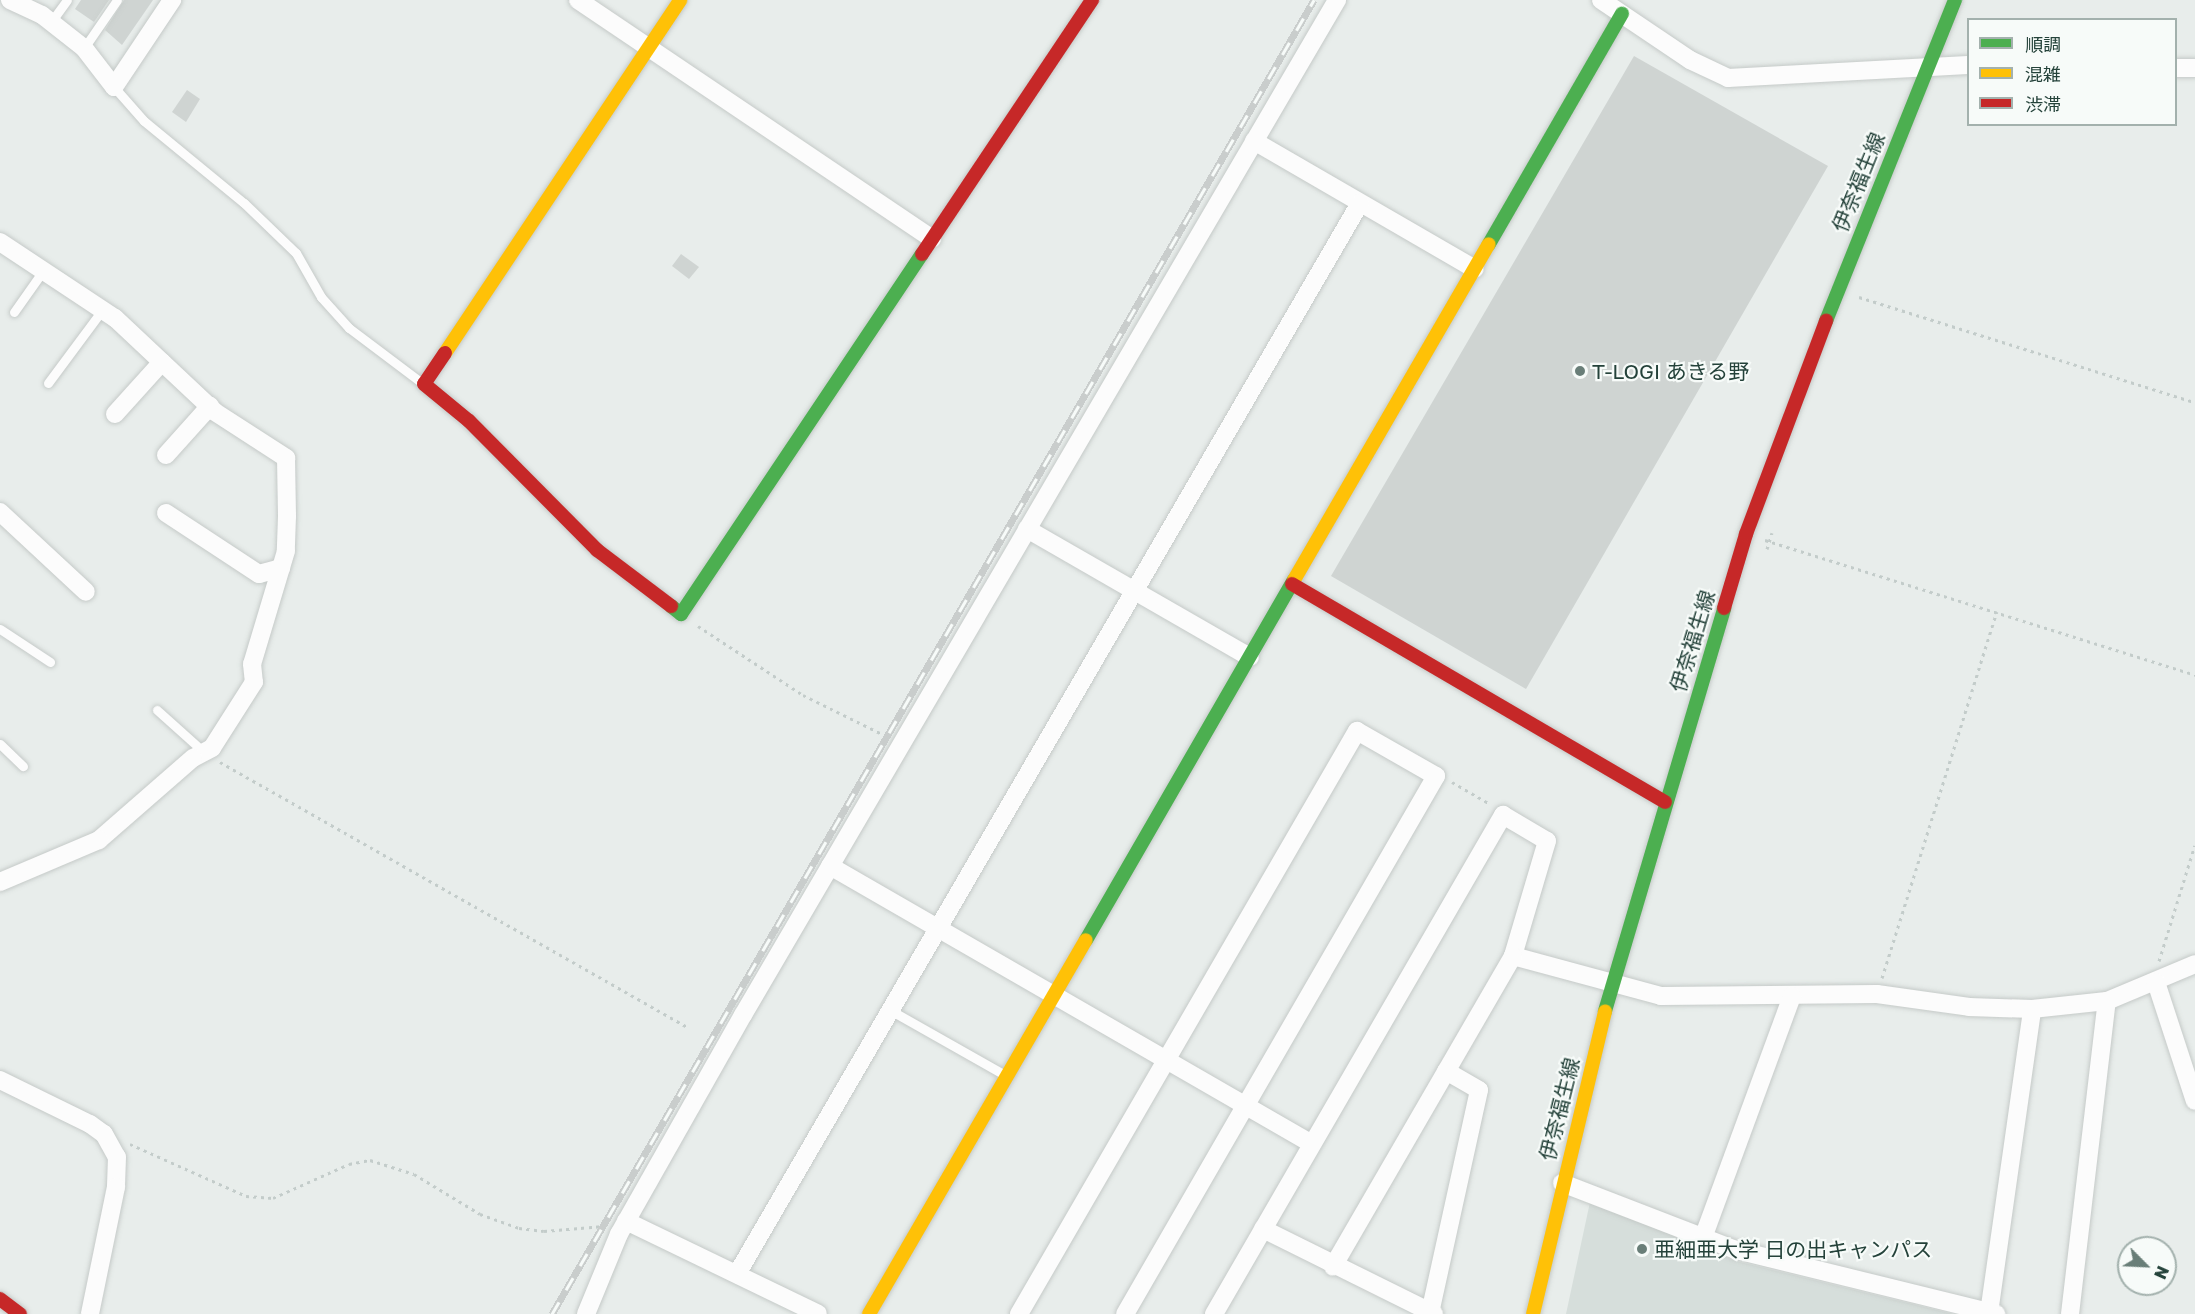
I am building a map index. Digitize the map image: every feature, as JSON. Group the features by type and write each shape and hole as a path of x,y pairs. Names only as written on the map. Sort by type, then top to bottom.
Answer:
{"street":[{"path":"10,0 51,22 84,48 114,87 172,0"},
{"path":"578,0 932,239"},
{"path":"680,0 424,384 469,421 597,550 681,614 1092,0"},
{"path":"586,1314 622,1227 830,866 1337,0"},
{"path":"1601,0 1728,78 1929,64 1967,65"},
{"name":"伊奈福生線","path":"1533,1314 1562,1183 1611,984 1746,534 1838,289 1955,0"},
{"path":"869,1314 1622,14"},
{"path":"2177,68 2195,68"},
{"path":"1254,141 1474,269"},
{"path":"736,1274 1360,202"},
{"path":"0,242 45,268 103,309 210,406 286,458 286,551 252,664 254,682 206,754 193,758 99,840 0,882"},
{"path":"115,414 162,362"},
{"path":"166,455 210,406"},
{"path":"0,512 86,592"},
{"path":"166,513 260,574 281,568"},
{"path":"1027,529 1250,657"},
{"path":"1292,584 1665,802"},
{"path":"1019,1314 1357,730 1436,776 1125,1314"},
{"path":"1214,1314 1503,815 1547,841 1513,956 1333,1267"},
{"path":"830,866 1312,1144"},
{"path":"1513,956 1661,996 1877,994 1969,1007 2032,1009 2107,1002 2157,974 2195,964"},
{"path":"2157,974 2195,1101"},
{"path":"1703,1238 1792,996"},
{"path":"2070,1314 2107,1002"},
{"path":"1562,1183 1703,1238 1992,1313 2032,1009"},
{"path":"1263,1229 1333,1267 1432,1313 1479,1090 1446,1071"},
{"path":"0,1080 104,1134 117,1157 118,1173 90,1314"},
{"path":"622,1227 736,1274 818,1314"},
{"path":"0,1299 20,1314"}],"lane":[{"path":"51,22 67,0"},
{"path":"84,48 117,0"},
{"path":"114,87 144,121 244,203 296,253 321,297 349,328 424,384"},
{"path":"14,312 45,268"},
{"path":"48,383 103,309"},
{"path":"0,628 50,662"},
{"path":"157,711 206,754"},
{"path":"0,744 23,766"},
{"path":"890,1010 1007,1076"}],"path":[{"path":"1838,289 2195,402"},
{"path":"1767,549 1772,533"},
{"path":"1746,534 2195,675"},
{"path":"1877,994 1998,612"},
{"path":"681,614 803,695 901,745"},
{"path":"206,754 689,1028"},
{"path":"1436,776 1445,778 1503,815"},
{"path":"2157,974 2195,845"},
{"path":"104,1134 246,1196 273,1198 349,1164 370,1160 414,1174 480,1214 519,1227 544,1231 603,1226 622,1227"}],"shaded area":[{"name":"亜細亜大学 日の出キャンパス","path":"1590,1202 1736,1261 1953,1314 1566,1314"}],"building":[{"path":"81,0 109,0 94,22 75,9"},
{"path":"124,0 153,0 122,45 105,30"},
{"name":"T-LOGI あきる野","path":"1634,56 1828,166 1526,689 1331,576"},
{"path":"187,90 200,99 186,122 172,112"},
{"path":"681,254 699,267 689,279 672,266"}],"railway":[{"path":"552,1314 1314,0"}],"traffic: fast":[{"path":"1826,321 1955,0"},
{"path":"1489,244 1622,14"},
{"path":"671,606 681,614 922,254"},
{"path":"1086,940 1294,580"},
{"path":"1605,1011 1724,608"}],"traffic: slow":[{"path":"445,353 680,0"},
{"path":"1294,580 1489,244"},
{"path":"869,1314 1086,940"},
{"path":"1533,1314 1605,1011"}],"traffic: jam":[{"path":"922,254 1092,0"},
{"path":"1724,608 1746,534 1826,321"},
{"path":"445,353 424,384 469,421 597,550 671,606"},
{"path":"1292,584 1665,802"},
{"path":"0,1299 20,1314"}],"place":[{"name":"T-LOGI あきる野","path":"1580,371"},
{"name":"亜細亜大学 日の出キャンパス","path":"1642,1249"}]}
